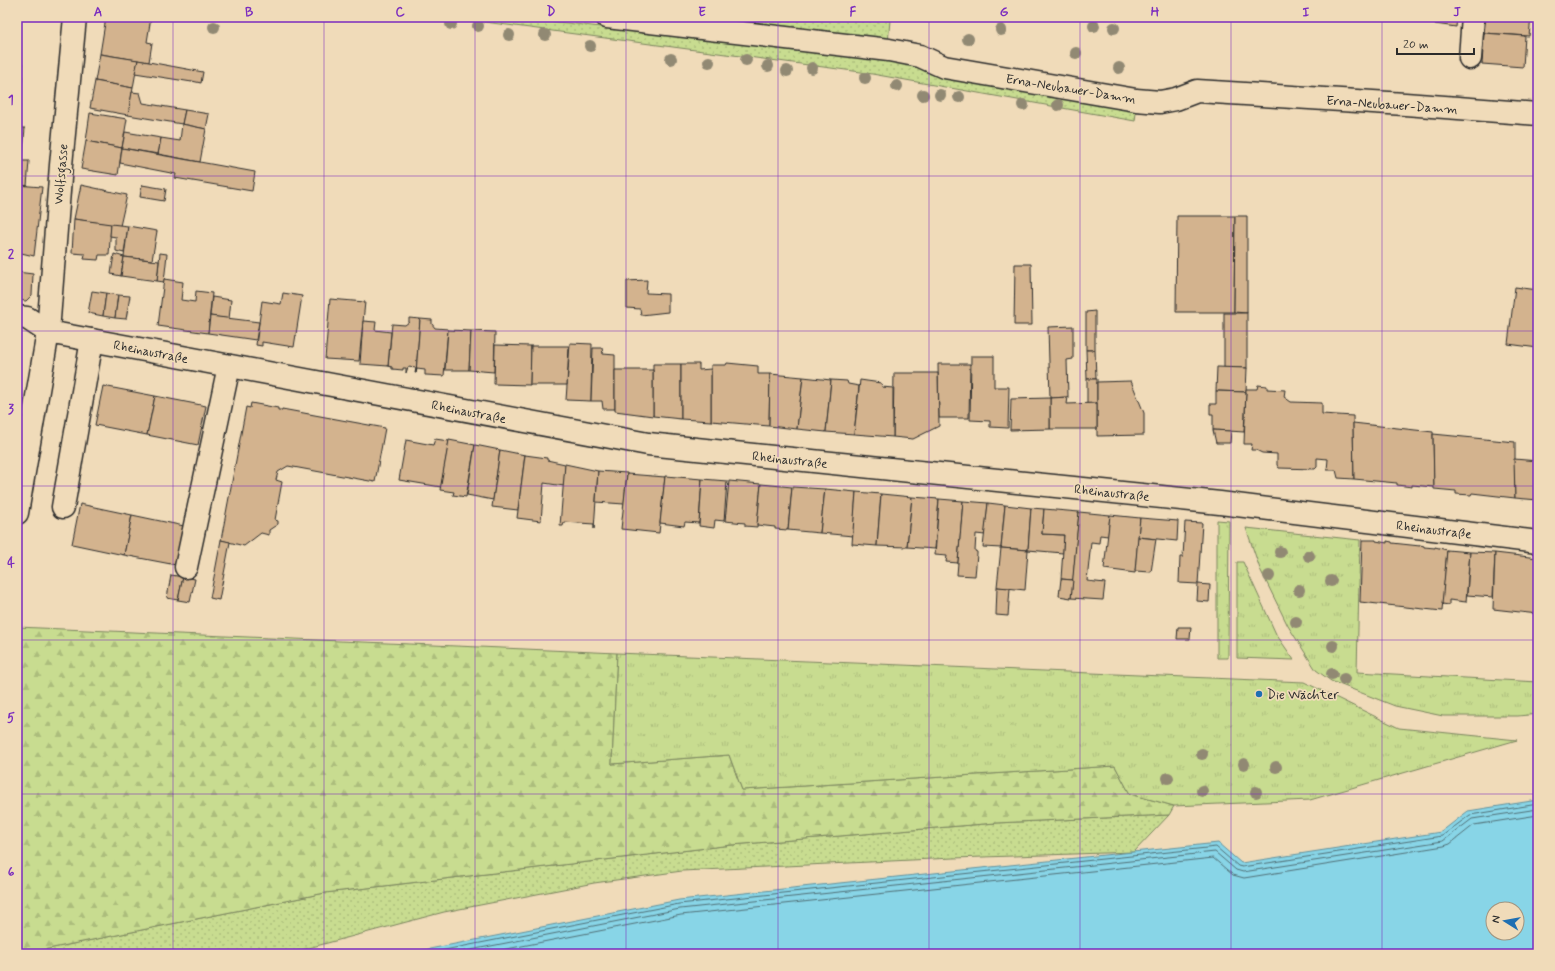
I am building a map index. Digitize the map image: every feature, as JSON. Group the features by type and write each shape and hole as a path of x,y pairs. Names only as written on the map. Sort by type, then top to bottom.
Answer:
{"street":[{"name":"Wolfsgasse","path":"48,332 61,165 75,17"},
{"name":"Erna-Neubauer-Damm","path":"607,17 889,50 920,56 944,67 1136,100 1160,102 1176,99 1197,91 1538,114"},
{"path":"1470,58 1473,17"},
{"name":"Rheinaustraße","path":"17,317 27,318 48,332 648,444 1220,503 1538,542"},
{"path":"17,513 48,332"},
{"path":"63,507 92,340"},
{"path":"186,567 229,366"}],"green space":[{"path":"447,17 515,17 910,63 946,79 1137,105 1135,121 861,72"},
{"path":"659,17 869,17 890,20 888,44"},
{"path":"1217,520 1229,521 1228,658 1217,658"},
{"path":"1246,528 1360,540 1357,672 1538,682 1538,714 1518,716 1443,716 1395,706 1331,681 1316,670 1288,626 1260,569"},
{"path":"1237,562 1243,562 1276,634 1294,660 1237,658"},
{"path":"17,627 617,653 612,764 729,755 742,790 1115,766 1130,794 1174,806 1169,815 996,823 732,845 325,893 17,954"},
{"path":"617,653 1304,682 1399,728 1517,740 1310,800 1174,806 1130,794 1115,766 742,790 729,755 612,764"},
{"path":"1169,815 1134,852 953,858 682,871 594,883 444,912 286,954 23,954 325,893 732,845 996,823"}],"water":[{"path":"1538,800 1538,954 404,954 679,900 1218,843 1241,863 1441,832 1468,811"}],"building":[{"path":"106,17 151,17 147,42 152,43 149,62 100,54"},
{"path":"1436,17 1457,17 1456,27 1435,24"},
{"path":"1486,17 1531,17 1529,36 1484,33"},
{"path":"1484,33 1525,36 1523,67 1482,64"},
{"path":"100,54 138,60 133,88 95,81"},
{"path":"138,60 203,72 201,83 135,73"},
{"path":"17,63 23,64 18,128 17,128"},
{"path":"95,81 133,88 128,115 90,108"},
{"path":"132,92 140,93 143,103 185,110 182,124 128,115"},
{"path":"185,110 209,114 206,129 182,124"},
{"path":"90,113 127,119 122,148 86,141"},
{"path":"182,124 206,129 200,162 158,154 161,138 180,141"},
{"path":"17,128 25,128 22,161 29,161 27,186 17,185"},
{"path":"125,132 161,138 158,154 122,148"},
{"path":"86,141 122,148 118,175 81,169"},
{"path":"122,148 255,172 252,191 175,178 176,174 120,163"},
{"path":"17,185 42,187 34,256 17,252"},
{"path":"81,185 127,195 120,226 74,219"},
{"path":"142,185 166,189 164,201 140,197"},
{"path":"1177,216 1235,216 1234,312 1176,312"},
{"path":"1235,216 1247,216 1247,313 1234,312"},
{"path":"74,219 111,224 109,255 99,255 98,260 84,259 85,254 72,253"},
{"path":"111,224 128,226 124,253 116,251 116,237 110,236"},
{"path":"128,226 157,231 152,260 124,257"},
{"path":"160,253 167,254 164,282 157,281"},
{"path":"114,254 124,257 121,276 111,274"},
{"path":"124,257 159,261 157,281 121,276"},
{"path":"1015,264 1031,264 1032,325 1014,325"},
{"path":"17,272 33,274 32,295 26,301 17,300"},
{"path":"164,279 183,282 181,300 195,302 196,291 212,293 208,333 158,326"},
{"path":"647,280 646,293 668,294 668,312 641,315 640,309 627,308 627,281"},
{"path":"1515,287 1538,290 1538,348 1508,344"},
{"path":"92,291 106,293 103,316 88,313"},
{"path":"106,293 118,295 115,318 103,316"},
{"path":"283,293 302,296 294,347 262,342 262,346 256,345 262,301 281,304"},
{"path":"118,295 130,296 126,319 115,318"},
{"path":"212,297 231,300 229,319 210,316"},
{"path":"330,299 365,302 359,361 325,359"},
{"path":"1095,311 1095,350 1086,350 1086,312"},
{"path":"1224,313 1247,313 1247,368 1224,368"},
{"path":"210,316 259,322 256,340 208,333"},
{"path":"409,318 420,319 416,373 416,368 408,367 406,373 406,368 403,368 403,370 392,369 392,367 388,366 392,324 405,325 409,322"},
{"path":"420,319 432,320 432,324 435,328 448,329 444,376 425,375 425,370 417,369 416,373"},
{"path":"363,321 376,322 375,330 391,332 388,366 360,364"},
{"path":"1073,326 1073,359 1067,360 1068,397 1050,398 1048,327"},
{"path":"448,330 471,331 469,370 445,370"},
{"path":"471,331 495,332 494,372 469,370"},
{"path":"570,343 592,344 591,401 566,400"},
{"path":"495,345 531,346 530,385 494,384"},
{"path":"531,346 569,346 567,385 530,385"},
{"path":"593,348 602,348 603,354 615,355 615,409 603,409 602,401 591,401"},
{"path":"1086,350 1095,350 1096,379 1087,379"},
{"path":"971,356 994,356 994,387 1009,387 1008,428 990,427 990,421 970,420"},
{"path":"727,363 758,366 758,374 770,374 769,426 711,421 711,365 726,365"},
{"path":"653,364 681,364 681,419 653,416"},
{"path":"681,364 699,364 699,370 711,369 711,421 681,419"},
{"path":"938,364 970,364 969,418 939,418"},
{"path":"1217,367 1247,368 1246,392 1216,391"},
{"path":"615,370 653,370 653,416 615,411"},
{"path":"894,373 938,373 939,426 913,439 893,437"},
{"path":"770,374 803,377 797,429 769,426"},
{"path":"803,377 831,380 826,432 797,429"},
{"path":"1087,379 1097,379 1097,403 1087,404"},
{"path":"831,380 847,381 848,384 859,386 854,434 826,432"},
{"path":"860,380 881,383 882,387 893,388 893,437 854,434"},
{"path":"1131,381 1144,413 1144,435 1097,436 1097,382"},
{"path":"1258,385 1267,386 1267,389 1285,390 1284,397 1291,402 1322,403 1322,414 1353,416 1354,479 1338,478 1336,470 1327,470 1328,459 1317,458 1317,467 1315,469 1279,468 1277,465 1277,454 1262,453 1256,450 1251,450 1252,444 1244,444 1246,389 1257,389"},
{"path":"103,386 155,396 147,435 95,425"},
{"path":"1216,391 1246,392 1244,432 1213,430 1213,414 1210,414 1210,404 1216,404"},
{"path":"155,396 206,406 198,445 147,435"},
{"path":"1068,397 1067,404 1097,403 1097,429 1050,429 1050,398"},
{"path":"1050,398 1050,429 1010,430 1011,399"},
{"path":"251,403 278,408 278,410 282,409 385,428 375,482 288,466 278,472 276,480 282,482 275,520 278,521 278,524 269,530 269,535 261,533 244,546 221,540 246,407 250,408"},
{"path":"1353,423 1433,432 1434,487 1412,485 1412,487 1397,485 1397,483 1354,479"},
{"path":"1213,430 1231,431 1230,443 1216,443"},
{"path":"1433,434 1515,442 1515,498 1472,493 1471,495 1456,494 1456,491 1434,489"},
{"path":"435,439 449,441 441,487 399,480 406,440 433,445"},
{"path":"449,440 475,445 466,497 453,495 454,492 440,490"},
{"path":"475,445 500,450 493,500 467,495"},
{"path":"500,450 525,455 518,510 492,507"},
{"path":"525,455 547,458 547,460 565,464 564,486 544,483 541,521 517,518"},
{"path":"1514,459 1538,461 1538,500 1515,498"},
{"path":"565,464 598,471 594,529 594,524 564,522 563,526 560,526"},
{"path":"598,471 627,473 624,504 596,502"},
{"path":"627,474 665,477 659,533 621,529"},
{"path":"665,476 702,479 699,523 685,522 684,526 660,523"},
{"path":"702,479 727,481 724,521 715,520 714,528 699,526"},
{"path":"729,481 761,484 757,527 745,526 745,523 725,521"},
{"path":"761,484 792,487 788,530 757,525"},
{"path":"792,487 825,489 820,533 788,530"},
{"path":"825,489 856,492 853,536 820,533"},
{"path":"856,492 881,494 877,546 852,544"},
{"path":"881,494 912,497 907,547 877,546"},
{"path":"912,497 939,499 935,549 907,547"},
{"path":"939,499 963,501 958,563 946,562 947,556 935,555"},
{"path":"963,501 988,503 985,535 976,534 975,551 977,554 975,576 957,575"},
{"path":"988,503 1005,505 1001,548 983,547"},
{"path":"80,504 132,515 124,555 72,544"},
{"path":"1005,505 1031,508 1028,550 1001,548"},
{"path":"1031,508 1044,509 1042,534 1064,535 1063,553 1028,550"},
{"path":"1044,509 1079,512 1073,580 1061,579 1064,535 1042,534"},
{"path":"1079,512 1110,515 1108,536 1100,535 1099,543 1091,542 1087,581 1105,583 1103,600 1071,598"},
{"path":"132,515 184,526 176,565 124,555"},
{"path":"1110,515 1140,518 1135,573 1104,569"},
{"path":"1140,518 1178,521 1177,541 1138,537"},
{"path":"1185,522 1202,523 1198,584 1179,583 1180,557 1183,557"},
{"path":"1138,537 1156,539 1151,572 1135,571"},
{"path":"221,540 230,542 219,600 210,598"},
{"path":"1362,540 1376,540 1387,543 1387,541 1392,543 1420,545 1424,547 1435,547 1447,550 1442,611 1360,602"},
{"path":"1001,548 1028,550 1025,590 997,587"},
{"path":"1447,550 1470,552 1466,602 1449,600 1449,605 1442,604"},
{"path":"1470,552 1495,553 1493,597 1467,595"},
{"path":"1495,553 1538,558 1538,614 1493,609"},
{"path":"171,575 183,577 178,600 167,598"},
{"path":"183,577 195,579 190,602 178,600"},
{"path":"1061,579 1073,580 1071,598 1059,596"},
{"path":"1198,584 1210,585 1209,602 1197,601"},
{"path":"997,587 1010,588 1008,616 996,615"},
{"path":"1178,627 1191,627 1190,639 1177,639"}],"place":[{"name":"Die Wächter","path":"1259,694"}]}
